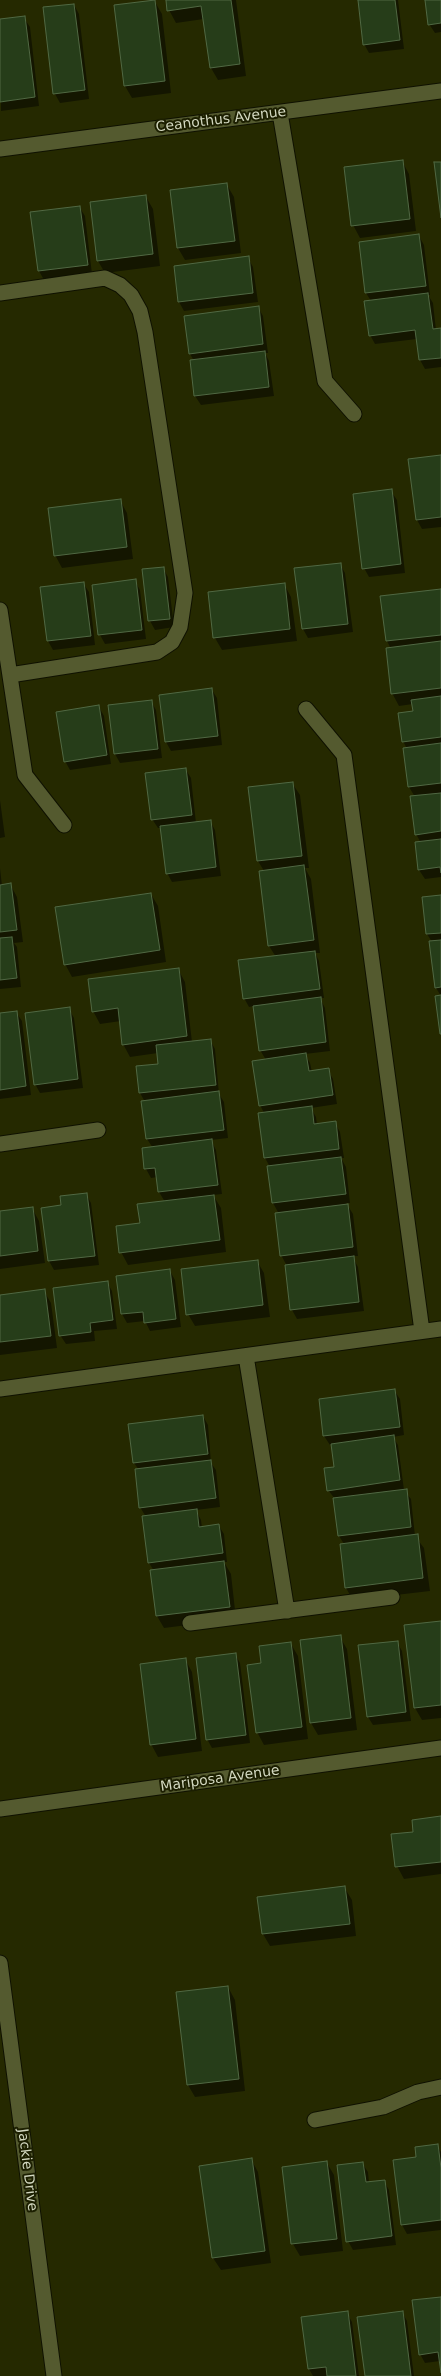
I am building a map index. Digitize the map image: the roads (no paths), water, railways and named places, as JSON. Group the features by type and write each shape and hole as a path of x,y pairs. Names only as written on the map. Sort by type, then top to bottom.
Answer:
{"street":[{"name":"Ceanothus Avenue","path":"0,149 441,91"},
{"path":"280,113 325,381 354,414"},
{"path":"0,292 105,278 120,285 131,295 140,311 145,332 185,594 180,627 172,642 157,652 10,675"},
{"path":"0,610 25,775 64,825"},
{"path":"306,709 344,754 422,1331"},
{"path":"0,1144 98,1130"},
{"path":"0,1389 441,1329"},
{"path":"246,1356 287,1611"},
{"path":"190,1623 392,1598"},
{"name":"Mariposa Avenue","path":"0,1809 441,1748"},
{"name":"Jackie Drive","path":"0,1963 54,2376"},
{"path":"315,2120 383,2107 418,2092 441,2087"}]}
